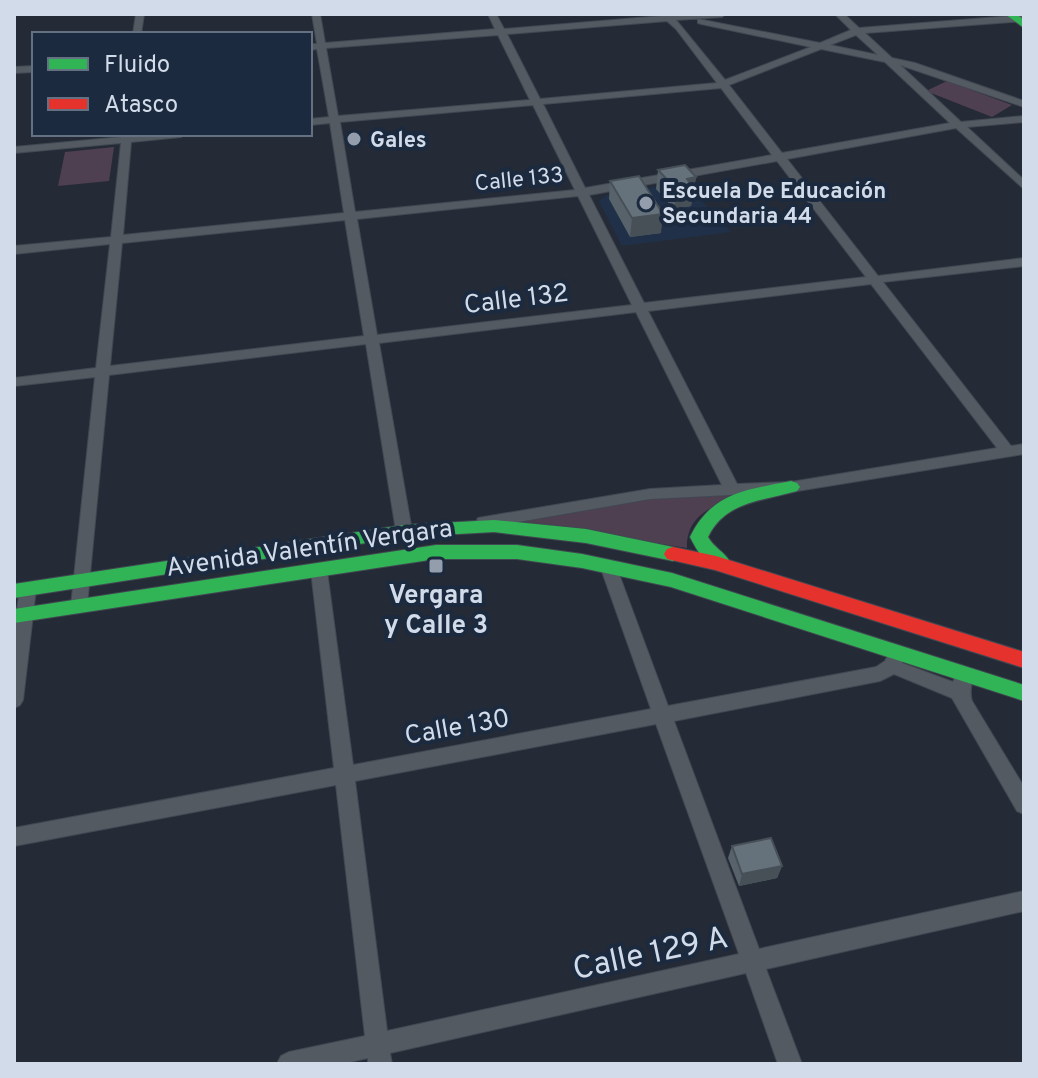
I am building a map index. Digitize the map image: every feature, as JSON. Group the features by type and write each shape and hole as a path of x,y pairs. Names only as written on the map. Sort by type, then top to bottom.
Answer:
{"main road":[{"path":"725,565 707,552 701,542 700,532 705,518 725,504 791,487"},
{"name":"Avenida Valentín Vergara","path":"21,590 404,531 494,526 576,534 725,565 1019,656"},
{"name":"Avenida Valentín Vergara","path":"19,616 456,551 517,552 608,566 705,589 962,683 1024,693"}],"street":[{"path":"316,14 353,216 404,531"},
{"path":"492,14 731,488"},
{"path":"312,47 722,14"},
{"path":"839,14 1024,186"},
{"path":"674,19 922,68 1024,104"},
{"path":"674,19 804,53 901,73"},
{"path":"674,19 1007,451"},
{"path":"312,122 723,85 858,31 1019,19"},
{"name":"Calle 133","path":"14,250 584,192 957,125 1021,121"},
{"path":"14,150 127,137 79,606"},
{"name":"Calle 132","path":"14,382 1024,262"},
{"path":"463,526 628,497 731,488 791,487 1024,449"},
{"path":"608,566 790,1064"},
{"path":"319,571 379,1054"},
{"path":"14,700 21,590"},
{"name":"Calle 130","path":"14,837 880,674 895,659"},
{"path":"962,683 963,703 1024,805"},
{"name":"Calle 129 A","path":"289,1064 379,1054 1024,901"}],"shaded area":[{"path":"947,81 1012,105 992,117 926,91"},
{"path":"114,147 109,181 58,186 65,152"},
{"path":"684,182 731,232 622,246 599,201 607,195"},
{"path":"744,492 697,518 688,536 687,548 522,522 522,518 649,498"}],"building":[{"path":"685,165 696,177 687,179 693,187 677,190 658,170"},
{"path":"639,176 663,214 632,218 610,181"},
{"path":"771,838 782,866 742,874 732,846"}],"traffic: fast":[{"path":"1010,14 1024,25"},
{"path":"721,562 707,552 699,537 714,513 737,500 791,487"},
{"path":"14,591 404,531 494,526 586,536 673,554"},
{"path":"14,616 436,552 517,552 582,561 672,580 1024,693"}],"traffic: jam":[{"path":"673,554 716,563 1024,660"}],"place":[{"name":"Gales","path":"354,139"},
{"name":"Escuela De Educación Secundaria 44","path":"646,203"},
{"name":"Vergara y Calle 3","path":"436,566"}]}
